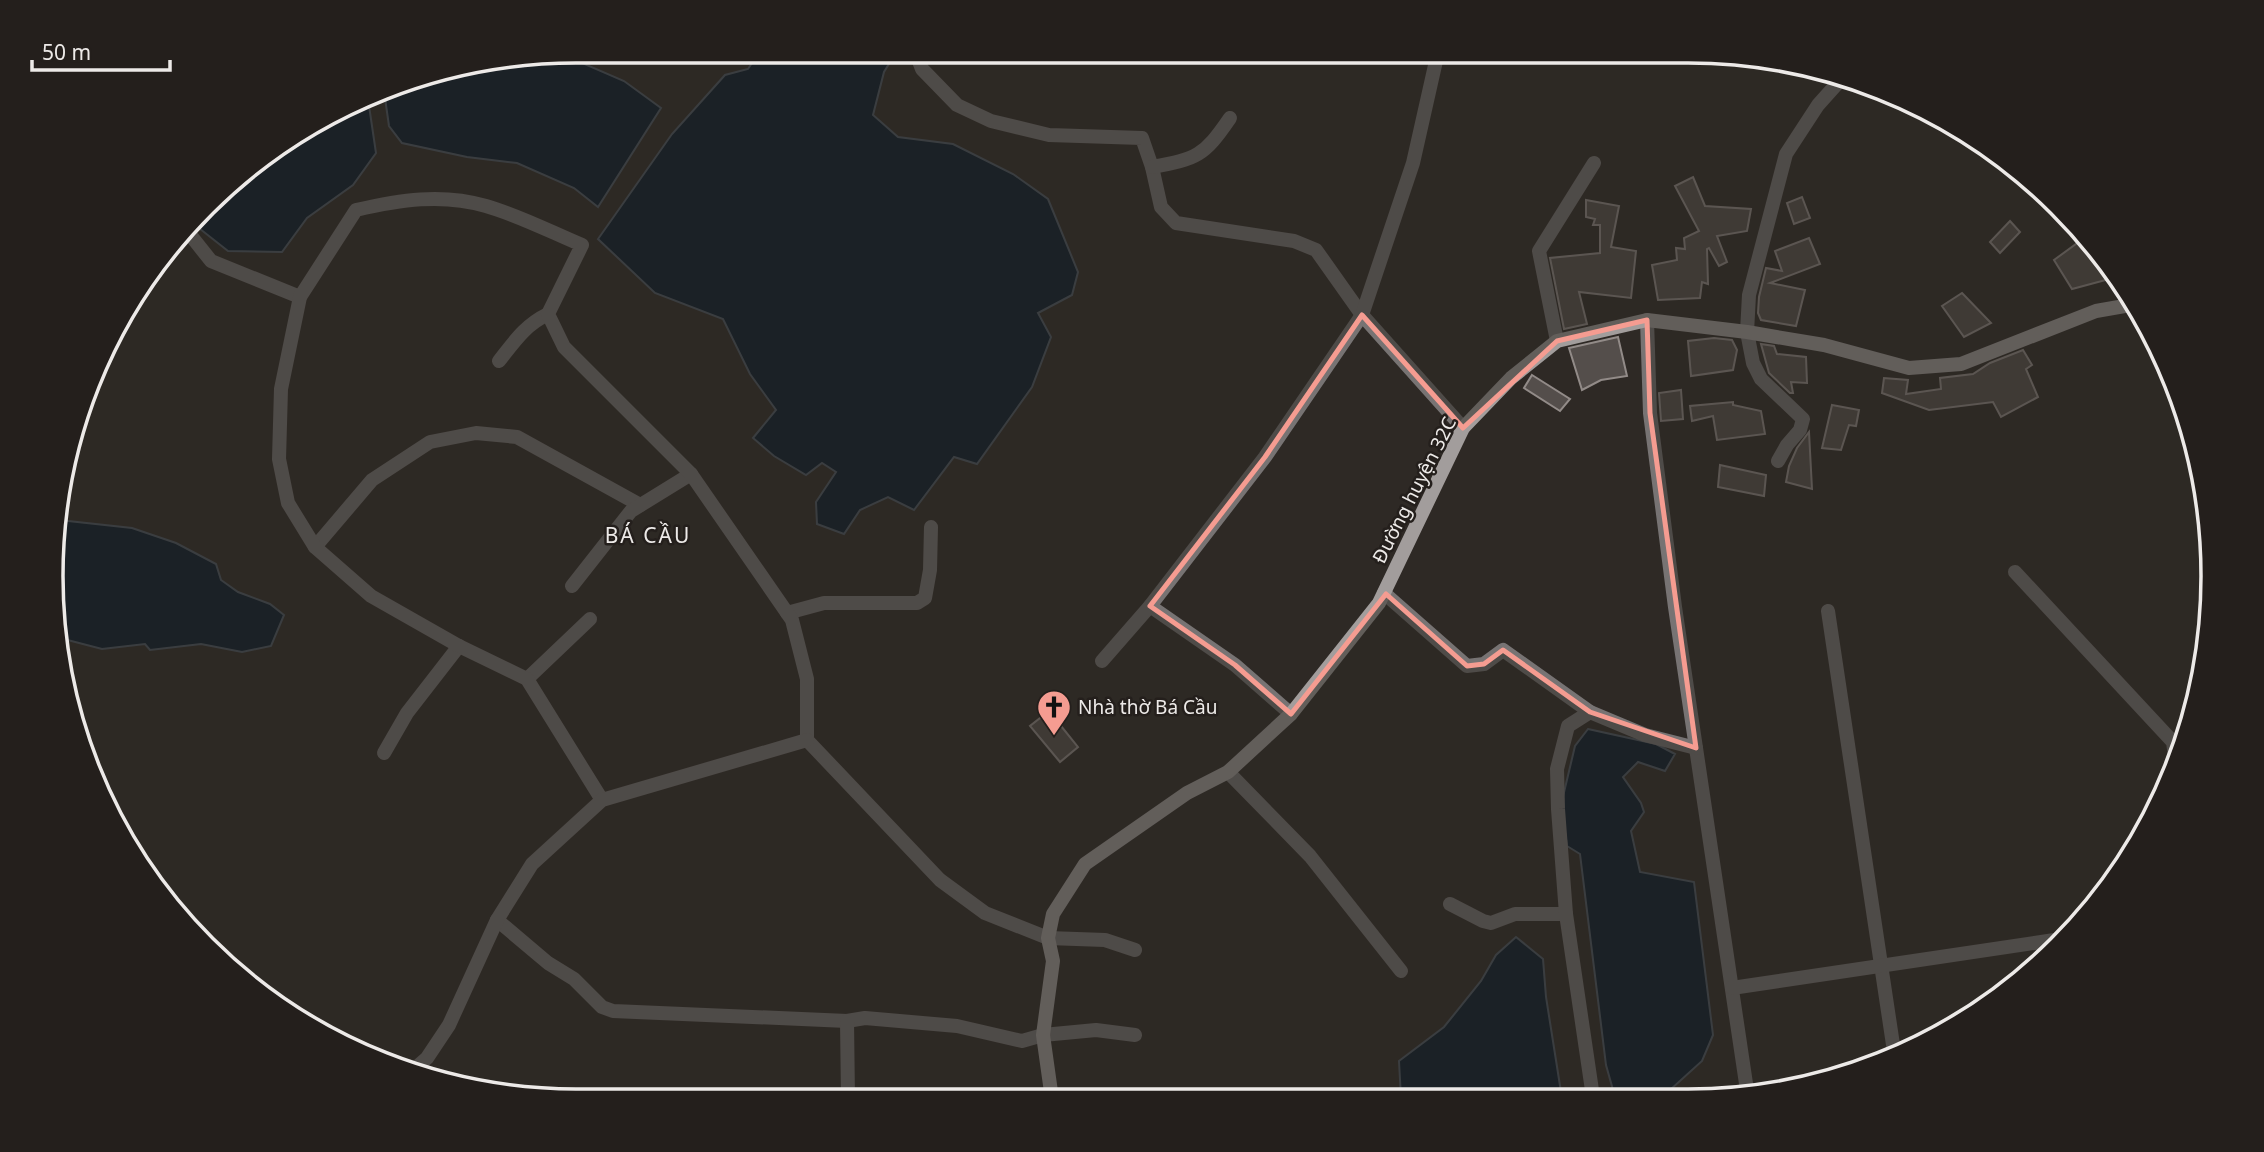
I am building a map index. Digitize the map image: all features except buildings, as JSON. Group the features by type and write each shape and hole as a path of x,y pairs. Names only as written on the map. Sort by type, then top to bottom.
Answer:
{"street":[{"path":"920,63 922,69 957,105 991,121 1049,135 1142,138 1161,207 1177,223 1294,241 1316,250 1362,315 1463,428"},
{"path":"1102,661 1150,606 1265,457 1362,315 1413,163 1436,63"},
{"path":"1779,461 1787,445 1800,430 1802,419 1761,379 1753,363 1747,332 1749,295 1786,154 1818,104 1836,85"},
{"path":"1152,167 1187,161 1212,144 1230,118"},
{"path":"1558,341 1539,251 1594,163"},
{"path":"499,361 523,330 533,321 548,314 582,245 486,206 440,198 395,201 356,210 300,297 281,389 279,459 288,503 315,547 371,596 459,646 527,680 601,800"},
{"path":"191,236 211,261 300,297"},
{"name":"Đường huyện 32C","path":"1051,1089 1043,1035 1053,961 1048,938 1053,914 1084,864 1187,793 1228,772 1291,713 1379,603 1463,428 1511,379 1558,341 1647,320 1747,332 1824,345 1909,368 1961,364 2096,311 2124,306"},
{"path":"548,314 564,347 691,474 792,620 807,679 807,740 940,880 985,914 1048,938 1105,940 1135,950"},
{"path":"1647,320 1650,413 1675,607 1746,1086"},
{"path":"315,547 372,480 430,442 475,433 517,437 640,505"},
{"path":"572,586 631,510 691,474"},
{"path":"787,613 824,603 917,603 925,598 930,570 931,527"},
{"path":"2015,572 2175,737"},
{"path":"1384,593 1467,666 1484,664 1503,650 1590,712 1645,735 1696,748"},
{"path":"1150,606 1235,665 1291,713"},
{"path":"1828,611 1893,1046"},
{"path":"527,680 590,619"},
{"path":"384,753 407,713 459,646"},
{"path":"1590,712 1569,726 1557,769 1566,914 1592,1089"},
{"path":"419,1065 427,1058 449,1025 497,920 531,864 601,800 807,740"},
{"path":"1228,772 1310,856 1401,971"},
{"path":"1450,904 1492,923 1515,914 1566,914"},
{"path":"497,920 548,963 575,979 601,1007 613,1011 847,1021 865,1018 957,1026 1022,1041 1043,1035 1096,1030 1135,1035"},
{"path":"1732,988 2049,941"},
{"path":"847,1021 848,1089"}],"highlighted area":[{"path":"1362,315 1463,428 1557,341 1647,320 1650,413 1696,748 1590,712 1503,650 1484,664 1467,666 1386,594 1291,714 1235,665 1150,606 1265,457"}],"water":[{"path":"582,63 624,81 661,108 598,207 574,188 517,163 467,157 402,143 389,126 385,100 443,80 509,67 542,64"},
{"path":"752,63 890,63 884,72 873,115 898,137 953,144 1013,174 1048,199 1078,272 1072,295 1038,313 1051,337 1032,387 977,464 954,457 914,510 888,497 860,510 844,534 817,524 816,502 836,472 822,463 806,475 774,456 753,438 776,410 750,374 723,319 655,293 598,239 672,134 725,75 748,69"},
{"path":"369,107 376,153 353,185 307,218 282,252 228,251 199,228 213,213 291,149"},
{"path":"66,521 132,528 176,543 216,564 221,580 238,592 270,604 284,615 271,646 242,652 201,644 150,650 145,644 102,649 67,640 63,576"},
{"path":"1588,729 1656,744 1675,754 1665,771 1638,762 1623,777 1644,812 1631,831 1640,872 1694,882 1713,1035 1702,1061 1671,1089 1613,1089 1606,1065 1580,854 1567,846 1561,805 1575,746"},
{"path":"1516,937 1543,959 1546,997 1561,1089 1401,1089 1399,1061 1444,1027 1481,981 1496,955"}],"place":[{"name":"Nhà thờ Bá Cầu","path":"1054,737"}],"district":[{"name":"BÁ CẦU","path":"648,536"}]}
